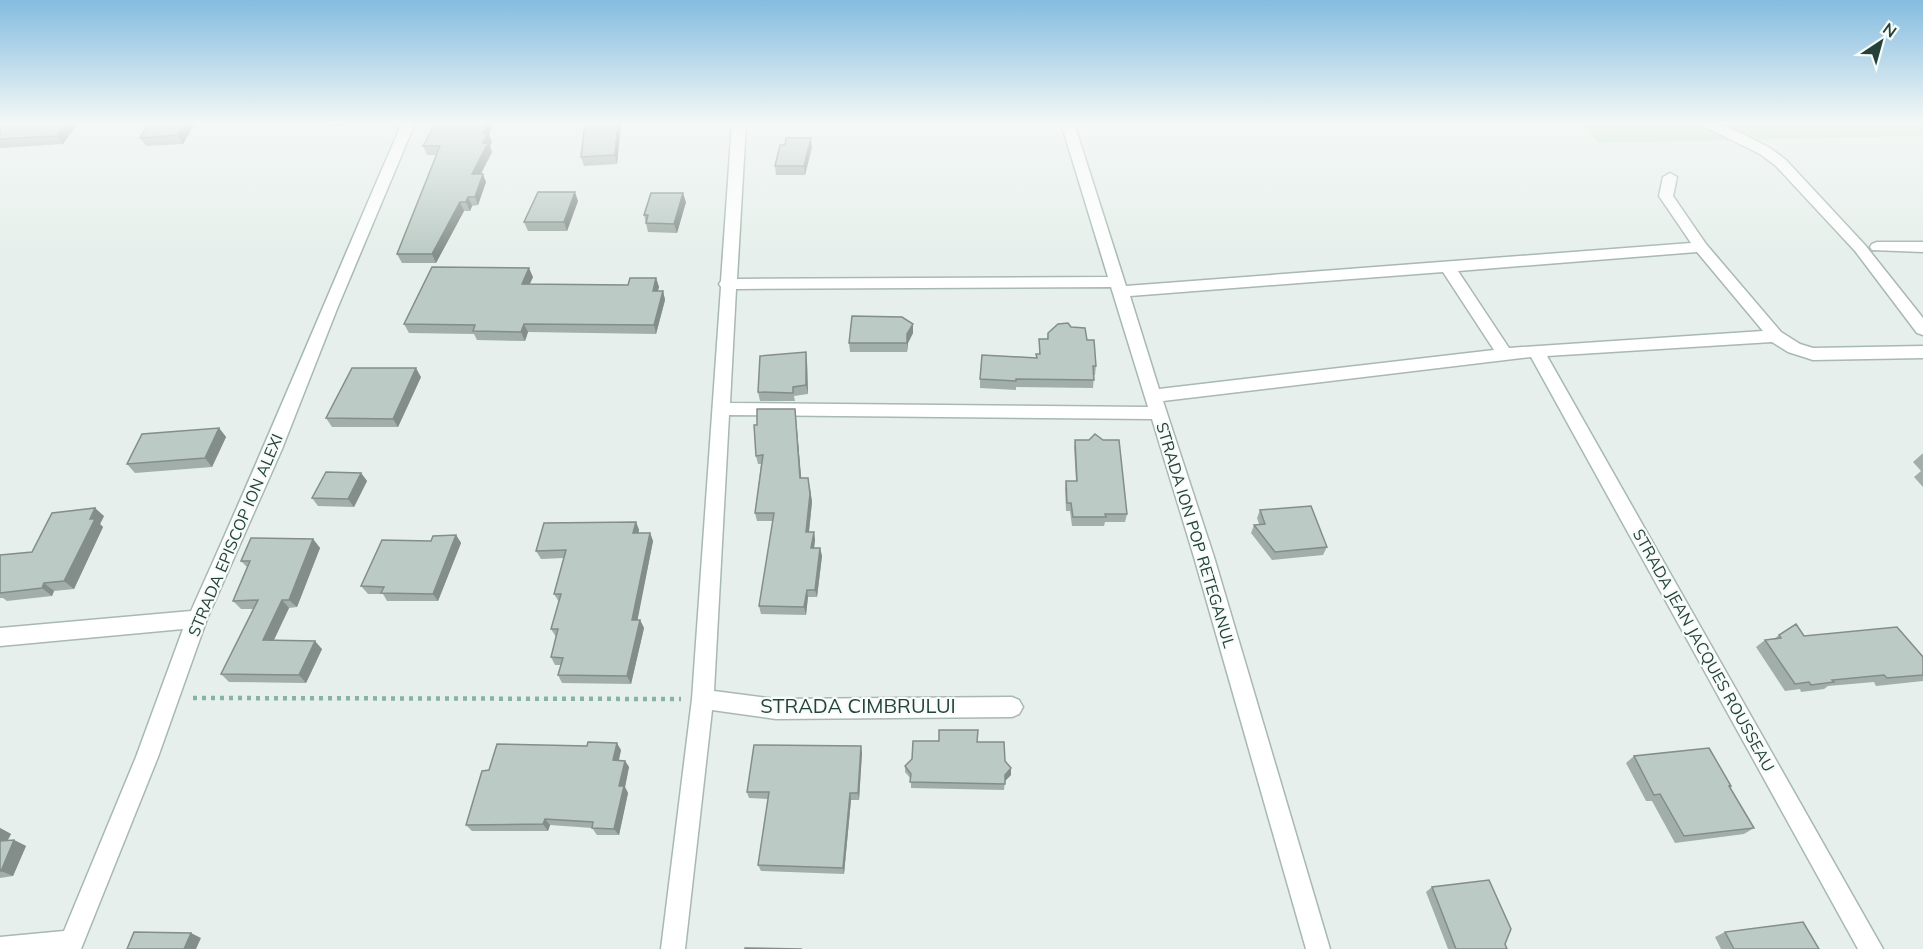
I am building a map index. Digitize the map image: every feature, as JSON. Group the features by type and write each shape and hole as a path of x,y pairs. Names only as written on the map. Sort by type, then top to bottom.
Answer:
{"street":[{"name":"STRADA EPISCOP ION ALEXI","path":"71,945 197,619 273,449 329,309 390,167"},
{"path":"673,949 704,699 736,167"},
{"name":"STRADA ION POP RETEGANUL","path":"1081,167 1204,557 1318,949"},
{"path":"1785,167 1860,248 1923,329"},
{"path":"1670,177 1666,196 1701,247 1775,336 1794,348 1813,354 1923,352"},
{"path":"727,284 1117,287 1701,247"},
{"path":"1877,247 1923,247"},
{"path":"1447,266 1505,355"},
{"path":"720,409 1156,404 1536,351 1775,336"},
{"name":"STRADA JEAN JACQUES ROUSSEAU","path":"1536,351 1871,949"},
{"path":"0,637 197,619"},
{"name":"STRADA CIMBRULUI","path":"704,699 776,709 1012,706"},
{"path":"0,949 71,945"}],"path":[{"path":"168,698 704,699"}],"building":[{"path":"432,167 475,167 472,174 483,174 475,197 468,197 466,202 460,202 432,254 397,254"},
{"path":"538,192 575,192 564,222 524,222"},
{"path":"651,193 683,193 674,224 646,223 648,215 644,215"},
{"path":"432,267 529,268 522,284 628,285 630,278 656,278 653,291 663,291 654,325 524,324 521,332 473,331 475,325 404,324"},
{"path":"852,316 902,317 913,324 907,334 907,343 849,343"},
{"path":"1068,323 1071,327 1085,328 1087,340 1094,340 1096,366 1093,366 1094,380 980,379 982,355 1037,358 1036,354 1040,354 1039,339 1048,339 1048,333 1058,324"},
{"path":"806,352 806,385 793,387 793,393 758,392 760,356"},
{"path":"352,368 416,368 393,419 326,418"},
{"path":"757,409 795,409 800,478 808,478 810,494 806,532 814,532 811,548 820,548 815,590 807,590 804,607 759,606 774,513 755,513 763,455 756,456 754,425 757,425"},
{"path":"219,428 205,458 127,464 142,434"},
{"path":"1095,434 1103,440 1119,440 1127,514 1105,514 1106,517 1073,517 1071,503 1067,503 1066,481 1077,481 1075,440 1089,440"},
{"path":"326,472 361,473 348,499 312,498"},
{"path":"1311,506 1327,547 1275,552 1254,525 1265,524 1260,510"},
{"path":"95,508 90,519 95,519 64,581 44,583 42,588 0,593 0,555 32,552 52,513"},
{"path":"636,522 633,533 650,533 632,620 640,620 627,676 558,675 563,658 551,657 558,629 551,629 561,594 554,594 566,550 536,551 544,523"},
{"path":"456,535 433,594 381,593 384,587 361,586 382,540 431,541 433,536"},
{"path":"251,538 313,539 289,600 282,600 263,640 315,641 299,675 221,674 258,600 233,601 250,561 241,561"},
{"path":"1796,624 1804,636 1897,627 1923,657 1923,675 1887,678 1884,675 1832,680 1834,682 1811,685 1809,682 1795,684 1765,640 1781,638 1779,635"},
{"path":"939,730 978,730 977,742 1004,742 1005,761 1011,768 1005,775 1005,784 910,782 911,774 905,766 912,759 913,741 939,741"},
{"path":"588,742 617,743 613,760 625,761 619,786 624,786 614,829 592,828 593,822 545,819 543,824 466,825 482,771 489,770 497,744 587,746"},
{"path":"754,745 861,746 858,793 850,793 843,868 758,865 769,792 747,792"},
{"path":"1709,748 1754,828 1684,836 1660,794 1654,795 1634,756"},
{"path":"14,840 1,871 0,871 0,841"},
{"path":"1489,880 1511,929 1505,944 1507,949 1456,949 1432,887"},
{"path":"1803,922 1819,949 1734,949 1725,932"},
{"path":"134,932 191,933 184,949 127,949"},
{"path":"745,948 802,949 745,949"}]}
